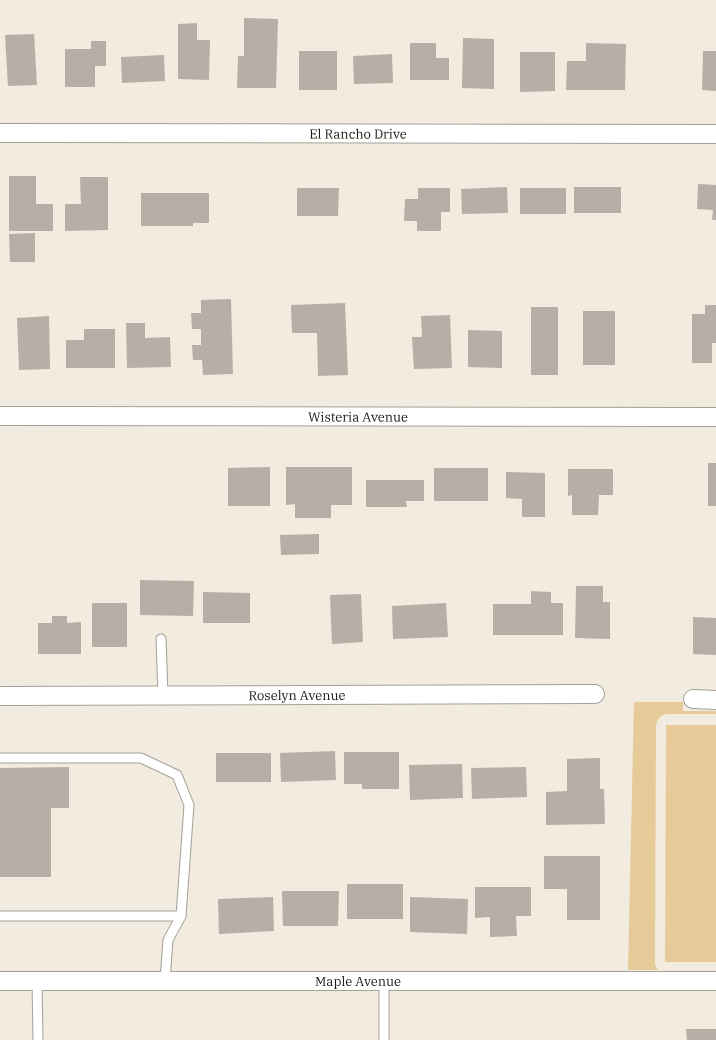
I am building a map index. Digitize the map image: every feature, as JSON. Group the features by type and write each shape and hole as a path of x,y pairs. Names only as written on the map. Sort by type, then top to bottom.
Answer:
{"street":[{"name":"El Rancho Drive","path":"0,133 716,134"},
{"name":"Wisteria Avenue","path":"0,416 716,417"},
{"name":"Roselyn Avenue","path":"0,696 594,694"},
{"path":"693,700 716,700"},
{"name":"Maple Avenue","path":"0,981 716,981"}],"lane":[{"path":"161,639 163,695"},
{"path":"0,758 141,758 177,775 190,805 181,916 168,940 165,980"},
{"path":"0,916 181,916"},
{"path":"37,980 38,1040"},
{"path":"384,981 384,1040"}],"shaded area":[{"path":"634,702 683,702 683,711 716,711 716,714 666,714 660,718 656,725 655,965 658,970 628,970"},
{"path":"666,725 716,725 716,962 665,962"}],"building":[{"path":"244,18 278,19 276,88 237,88 238,56 244,56"},
{"path":"197,23 197,40 210,40 209,80 178,79 178,24"},
{"path":"34,34 37,85 8,86 5,35"},
{"path":"463,38 494,39 494,89 462,88"},
{"path":"91,41 106,41 106,66 95,66 95,87 65,87 65,49 91,49"},
{"path":"410,43 436,43 436,58 449,58 449,80 410,80"},
{"path":"586,43 626,44 625,90 566,90 567,61 586,61"},
{"path":"299,51 337,51 337,90 299,90"},
{"path":"703,51 716,51 716,91 702,90"},
{"path":"520,52 555,52 555,91 520,92"},
{"path":"392,54 393,83 354,84 353,56"},
{"path":"164,55 165,81 122,83 121,57"},
{"path":"9,176 36,176 36,204 53,204 53,231 9,231"},
{"path":"80,177 108,177 108,230 65,231 65,204 81,204"},
{"path":"698,184 716,185 716,220 712,220 713,210 697,209"},
{"path":"507,187 508,213 462,214 461,189"},
{"path":"574,187 621,187 621,213 574,213"},
{"path":"297,188 339,188 338,216 297,216"},
{"path":"418,188 450,188 450,212 441,212 441,231 417,231 417,221 404,221 405,199 418,199"},
{"path":"520,188 566,188 566,214 520,214"},
{"path":"141,193 209,193 209,223 193,223 193,226 141,226"},
{"path":"35,233 35,262 10,262 9,234"},
{"path":"231,299 233,374 203,375 202,360 193,360 192,345 201,345 201,329 192,329 191,313 201,313 201,300"},
{"path":"345,303 348,375 318,376 317,333 292,333 291,305"},
{"path":"705,305 716,305 716,343 712,343 712,363 692,363 692,314 705,314"},
{"path":"531,307 558,307 558,375 531,375"},
{"path":"583,311 615,311 615,365 583,365"},
{"path":"450,315 452,368 414,369 412,337 422,337 421,316"},
{"path":"49,316 50,369 19,370 17,318"},
{"path":"126,323 145,323 145,338 170,337 171,367 127,368"},
{"path":"84,329 115,329 115,368 66,368 66,340 84,340"},
{"path":"468,330 502,331 502,368 468,367"},
{"path":"708,463 716,463 716,506 708,506"},
{"path":"270,467 270,506 228,506 228,468"},
{"path":"286,467 352,467 352,505 331,505 331,518 295,518 295,504 286,505"},
{"path":"434,468 488,468 488,501 434,501"},
{"path":"568,469 613,469 613,495 599,495 598,515 572,515 572,495 568,496"},
{"path":"506,472 545,473 545,517 522,517 522,499 506,498"},
{"path":"366,480 424,480 424,501 406,501 407,507 366,507"},
{"path":"319,534 319,554 281,555 280,535"},
{"path":"140,580 194,581 193,616 140,615"},
{"path":"576,586 603,586 603,602 610,602 610,639 575,638"},
{"path":"531,591 551,592 551,603 563,603 563,635 493,635 493,604 531,604"},
{"path":"203,592 250,593 250,623 203,623"},
{"path":"361,594 363,642 332,644 330,595"},
{"path":"92,603 127,603 127,647 92,647"},
{"path":"446,603 448,637 393,639 392,606"},
{"path":"52,616 67,616 67,623 81,622 81,654 38,654 38,623 52,623"},
{"path":"693,617 716,618 716,655 693,654"},
{"path":"335,751 336,780 281,782 280,753"},
{"path":"344,752 399,752 399,789 362,789 362,784 344,784"},
{"path":"216,753 271,753 271,782 216,782"},
{"path":"600,758 600,789 604,789 605,824 546,825 546,792 567,791 567,759"},
{"path":"462,764 463,798 410,800 409,765"},
{"path":"69,767 69,808 51,808 51,877 0,877 0,768"},
{"path":"526,767 527,797 472,799 471,768"},
{"path":"544,856 600,856 600,920 567,920 567,889 544,889"},
{"path":"347,884 403,884 403,919 347,919"},
{"path":"475,887 531,887 531,916 516,916 517,936 490,937 490,917 475,918"},
{"path":"282,891 339,891 338,926 283,926"},
{"path":"273,897 274,931 219,934 218,899"},
{"path":"410,897 468,899 467,934 410,932"},
{"path":"686,1029 716,1029 716,1040 687,1040"}]}
